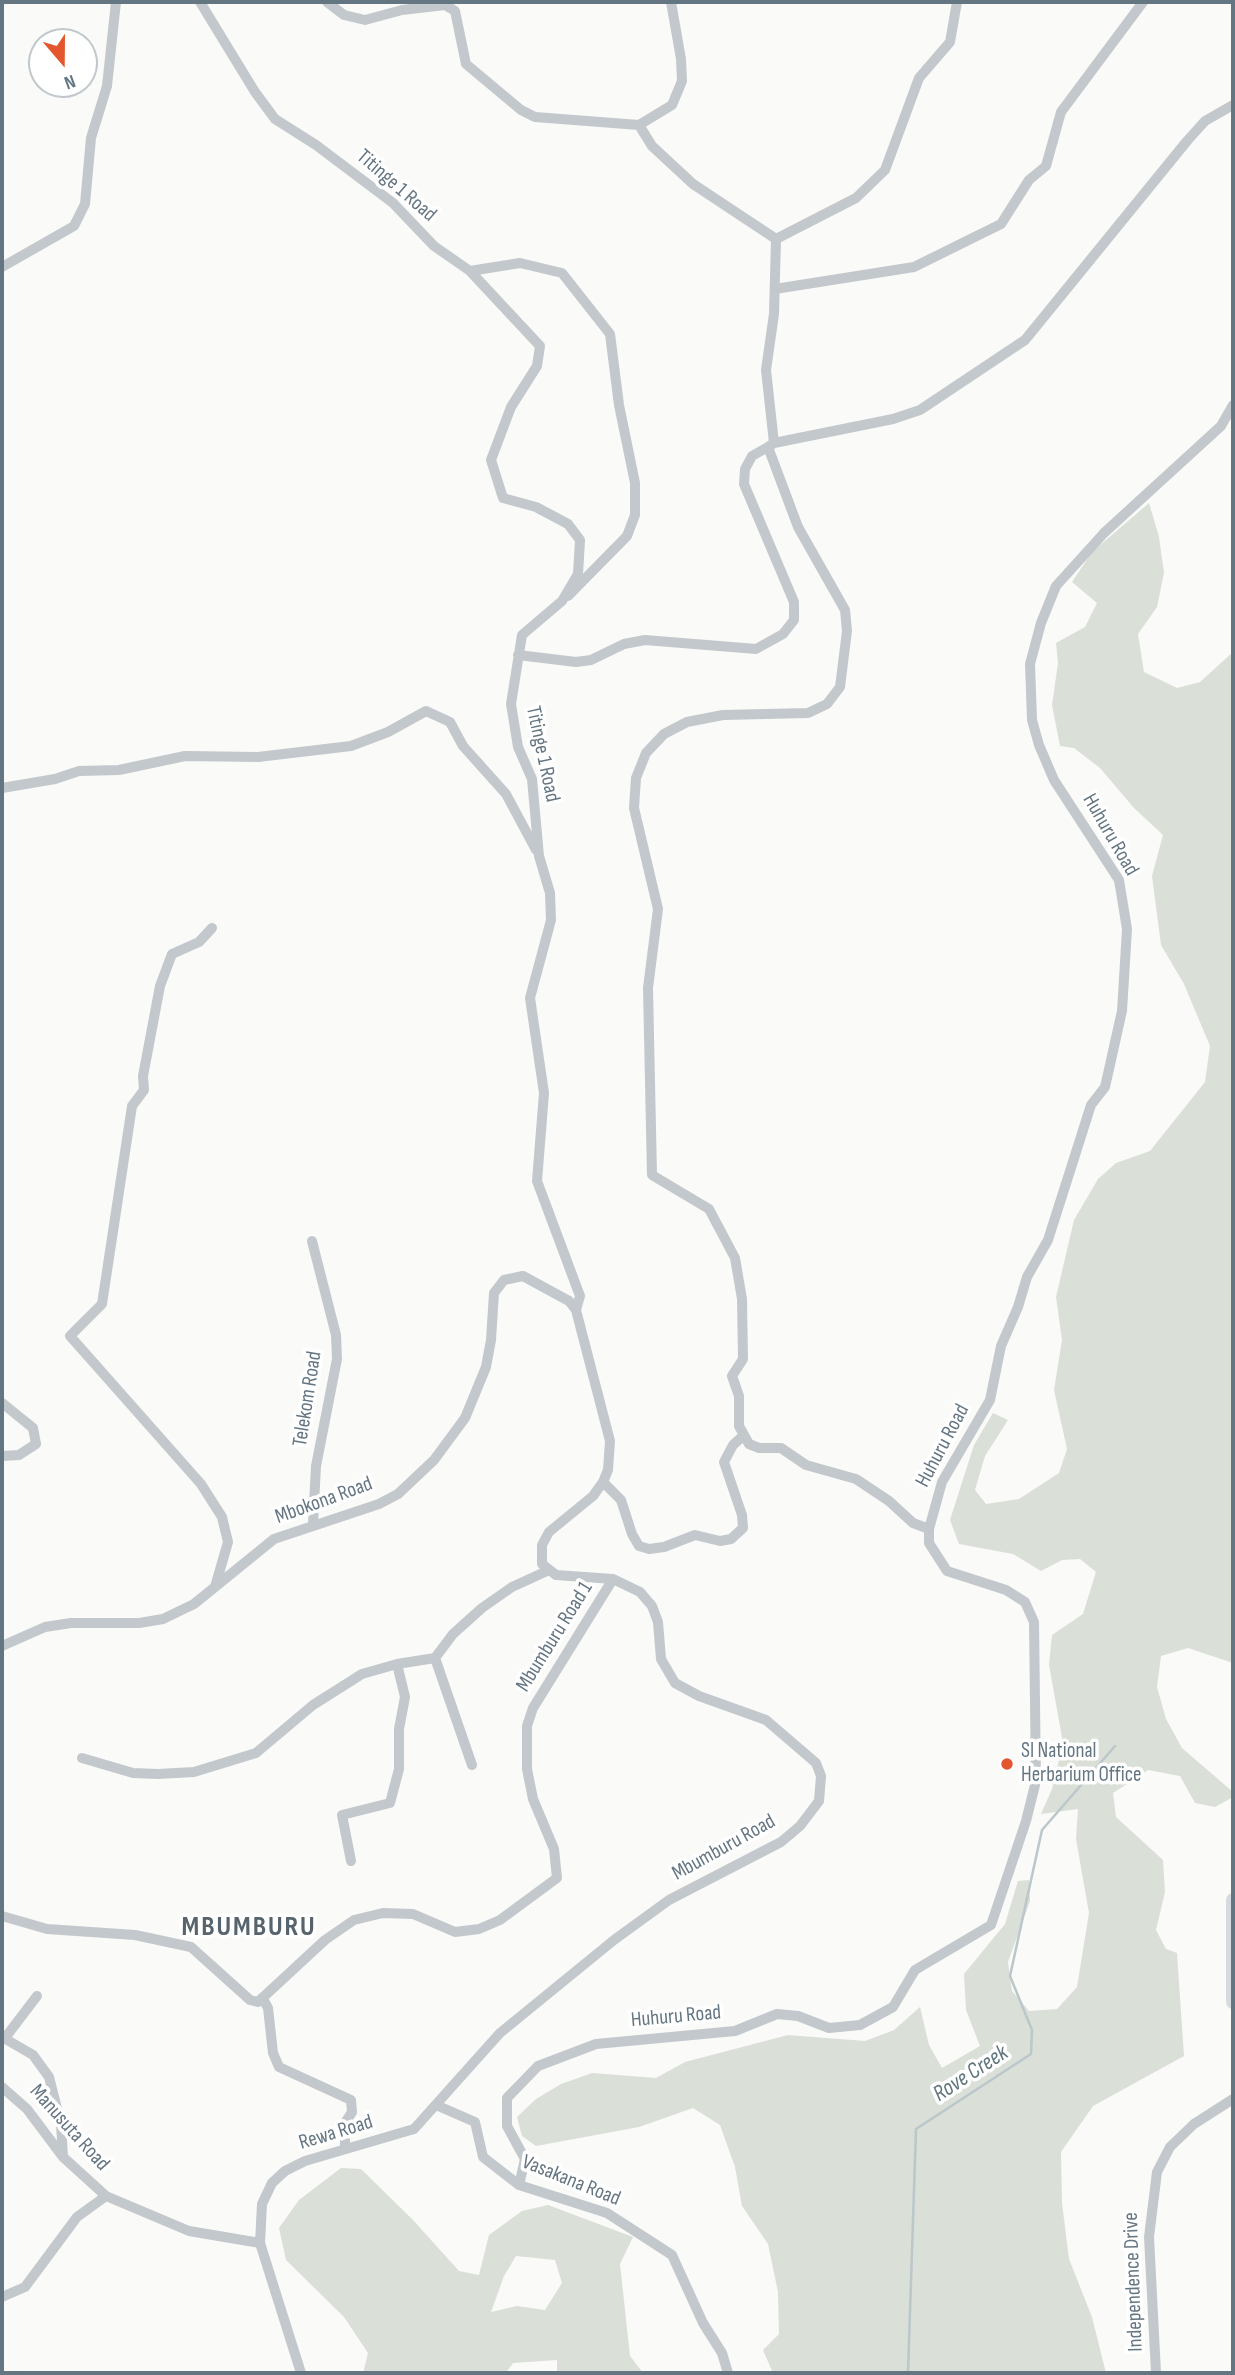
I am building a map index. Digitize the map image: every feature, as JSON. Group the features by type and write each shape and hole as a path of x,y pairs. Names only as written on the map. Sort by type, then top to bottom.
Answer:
{"street":[{"path":"2,267 74,226 85,204 90,138 107,86 116,2"},
{"name":"Titinge 1 Road","path":"200,2 255,92 275,119 316,145 383,195 435,246 470,271 540,346 537,366 511,407 491,460 503,498 536,507 568,524 580,540 578,573 562,601 522,635 511,704 518,747 532,779 539,856 550,893 551,920 530,998 544,1093 537,1181 580,1296 576,1310"},
{"path":"327,2 344,16 365,20 412,9 456,6 466,64 521,110 535,117 639,125 672,105 682,82 681,59 671,2"},
{"path":"776,239 856,198 885,170 919,78 950,42 957,2"},
{"path":"775,289 914,267 1001,224 1029,180 1046,166 1061,112 1143,2"},
{"path":"518,655 576,662 591,660 624,644 645,640 756,649 783,634 794,620 794,602 744,484 744,469 748,463 771,445 893,419 920,410 1025,340 1187,141 1205,121 1233,105"},
{"path":"639,125 652,146 693,184 776,239"},
{"path":"776,239 775,289 766,370 771,445 798,527 845,610 847,631 840,687 827,704 808,713 723,715 687,722 664,734 646,754 636,778 634,808 658,909 648,988 652,1175 709,1209 736,1258 742,1299 743,1359 732,1376 739,1396 740,1426 749,1444 759,1448 781,1448 806,1465 856,1479 890,1501 913,1523 929,1529"},
{"path":"470,271 520,263 562,273 610,334 619,405 635,484 635,515 627,536 582,584 562,601"},
{"name":"Huhuru Road","path":"519,2185 524,2159 507,2126 507,2098 538,2066 596,2044 735,2031 777,2014 799,2016 829,2028 860,2025 893,2007 915,1970 991,1925 1026,1821 1036,1781 1038,1705 1033,1672 1034,1622 1025,1602 1006,1590 947,1571 929,1544 929,1529 943,1482 990,1400 1001,1346 1018,1307 1027,1277 1048,1240 1091,1105 1105,1087 1122,1011 1128,929 1119,880 1054,780 1032,720 1030,664 1041,623 1056,586 1121,516 1221,426 1233,405"},
{"path":"2,788 55,779 79,771 119,770 185,756 258,757 351,746 388,732 426,711 450,722 463,746 506,794 539,856"},
{"path":"212,928 199,942 172,954 160,986 143,1076 144,1090 132,1106 102,1304 70,1336 201,1484 222,1517 228,1542 215,1587"},
{"name":"Telekom Road","path":"312,1241 336,1335 337,1359 316,1466 313,1524"},
{"name":"Mbokona Road","path":"2,1646 46,1627 71,1623 139,1623 163,1619 178,1613 215,1587 274,1539 379,1504 398,1493 450,1441 476,1397 486,1367 494,1293 498,1284 523,1276 569,1301 576,1310"},
{"path":"82,1758 133,1773 194,1772 256,1753 313,1705 362,1674 397,1664 435,1658 453,1634 482,1608 512,1587 547,1571 540,1555 549,1532 593,1496 603,1482 610,1456 608,1428 576,1310"},
{"path":"2,1403 33,1428 36,1444 19,1455 2,1457"},
{"path":"603,1482 621,1500 632,1534 639,1546 649,1549 664,1547 695,1535 720,1541 731,1539 743,1528 743,1516 724,1462 733,1445 744,1435"},
{"name":"Mbumburu Road","path":"436,2105 500,2033 614,1940 669,1900 781,1842 800,1826 819,1801 822,1787 816,1763 766,1720 699,1696 675,1683 661,1658 658,1622 652,1606 640,1592 613,1579 556,1575 547,1571"},
{"name":"Mbumburu Road 1","path":"262,1999 325,1940 354,1920 369,1915 401,1913 425,1917 454,1931 479,1929 500,1920 558,1878 554,1849 533,1799 527,1769 527,1726 533,1708 613,1579"},
{"path":"435,1658 472,1765"},
{"path":"351,1861 342,1815 390,1803 399,1769 399,1729 405,1697 397,1664"},
{"path":"1233,1900 1233,2002"},
{"path":"2,1916 47,1929 135,1935 182,1944 212,1963 250,2000 262,1999 268,2008 273,2053 279,2067 351,2100 352,2112 345,2123 345,2147"},
{"path":"37,1996 4,2038 33,2055 49,2077 61,2124 63,2157"},
{"name":"Manusuta Road","path":"2,2087 27,2109 63,2157 106,2196 189,2231 260,2244"},
{"name":"Independence Drive","path":"1156,2373 1149,2237 1157,2172 1170,2147 1186,2132 1233,2099"},
{"name":"Vasakana Road","path":"436,2105 475,2122 483,2157 519,2185 607,2213 672,2255 703,2323 722,2353 728,2373"},
{"name":"Rewa Road","path":"301,2373 260,2244 262,2204 272,2183 285,2171 305,2161 345,2147 414,2129 436,2105"},
{"path":"2,2297 25,2287 77,2217 106,2196"}],"shaded area":[{"path":"1149,503 1159,537 1164,573 1157,607 1138,634 1144,672 1177,688 1200,682 1233,652 1233,1663 1188,1648 1161,1656 1157,1687 1166,1719 1182,1748 1233,1792 1233,1797 1215,1807 1195,1803 1180,1776 1148,1770 1113,1793 1116,1817 1163,1860 1165,1892 1156,1930 1166,1949 1177,1953 1184,2056 1093,2106 1061,2152 1062,2203 1069,2259 1092,2317 1106,2373 773,2373 763,2350 779,2334 778,2292 768,2244 742,2206 735,2167 720,2125 693,2108 639,2127 536,2146 522,2136 517,2117 536,2099 561,2084 592,2073 656,2078 685,2062 788,2035 865,2041 894,2030 920,2007 929,2045 942,2068 980,2046 966,2010 964,1974 1005,1924 1018,1881 1029,1880 1030,1901 1008,1962 1012,1991 1029,2011 1057,2009 1077,1987 1089,1913 1076,1839 1078,1809 1041,1814 1052,1789 1063,1743 1049,1665 1052,1635 1083,1614 1096,1572 1080,1559 1062,1560 1041,1571 1013,1554 959,1544 950,1520 974,1445 993,1413 1008,1420 985,1456 975,1490 986,1504 1019,1499 1059,1473 1067,1449 1054,1390 1062,1340 1056,1297 1074,1220 1098,1179 1116,1163 1150,1151 1205,1082 1210,1046 1184,984 1161,945 1152,876 1163,835 1134,808 1100,768 1074,748 1060,746 1052,705 1058,663 1056,643 1085,627 1097,603 1072,582 1092,552"},
{"path":"341,2168 361,2169 413,2220 459,2271 479,2275 489,2235 522,2211 548,2205 633,2237 620,2264 630,2356 643,2373 557,2373 557,2360 513,2363 506,2373 363,2373 368,2353 344,2317 286,2260 279,2228 299,2200","holes":["516,2256 555,2260 562,2283 545,2310 517,2306 491,2312 504,2276"]}],"waterway":[{"name":"Rove Creek","path":"908,2373 916,2129 1031,2054 1032,2030 1010,1976 1042,1830 1115,1746"}],"place":[{"name":"SI National Herbarium Office","path":"1007,1764"}],"district":[{"name":"MBUMBURU","path":"249,1928"}]}
